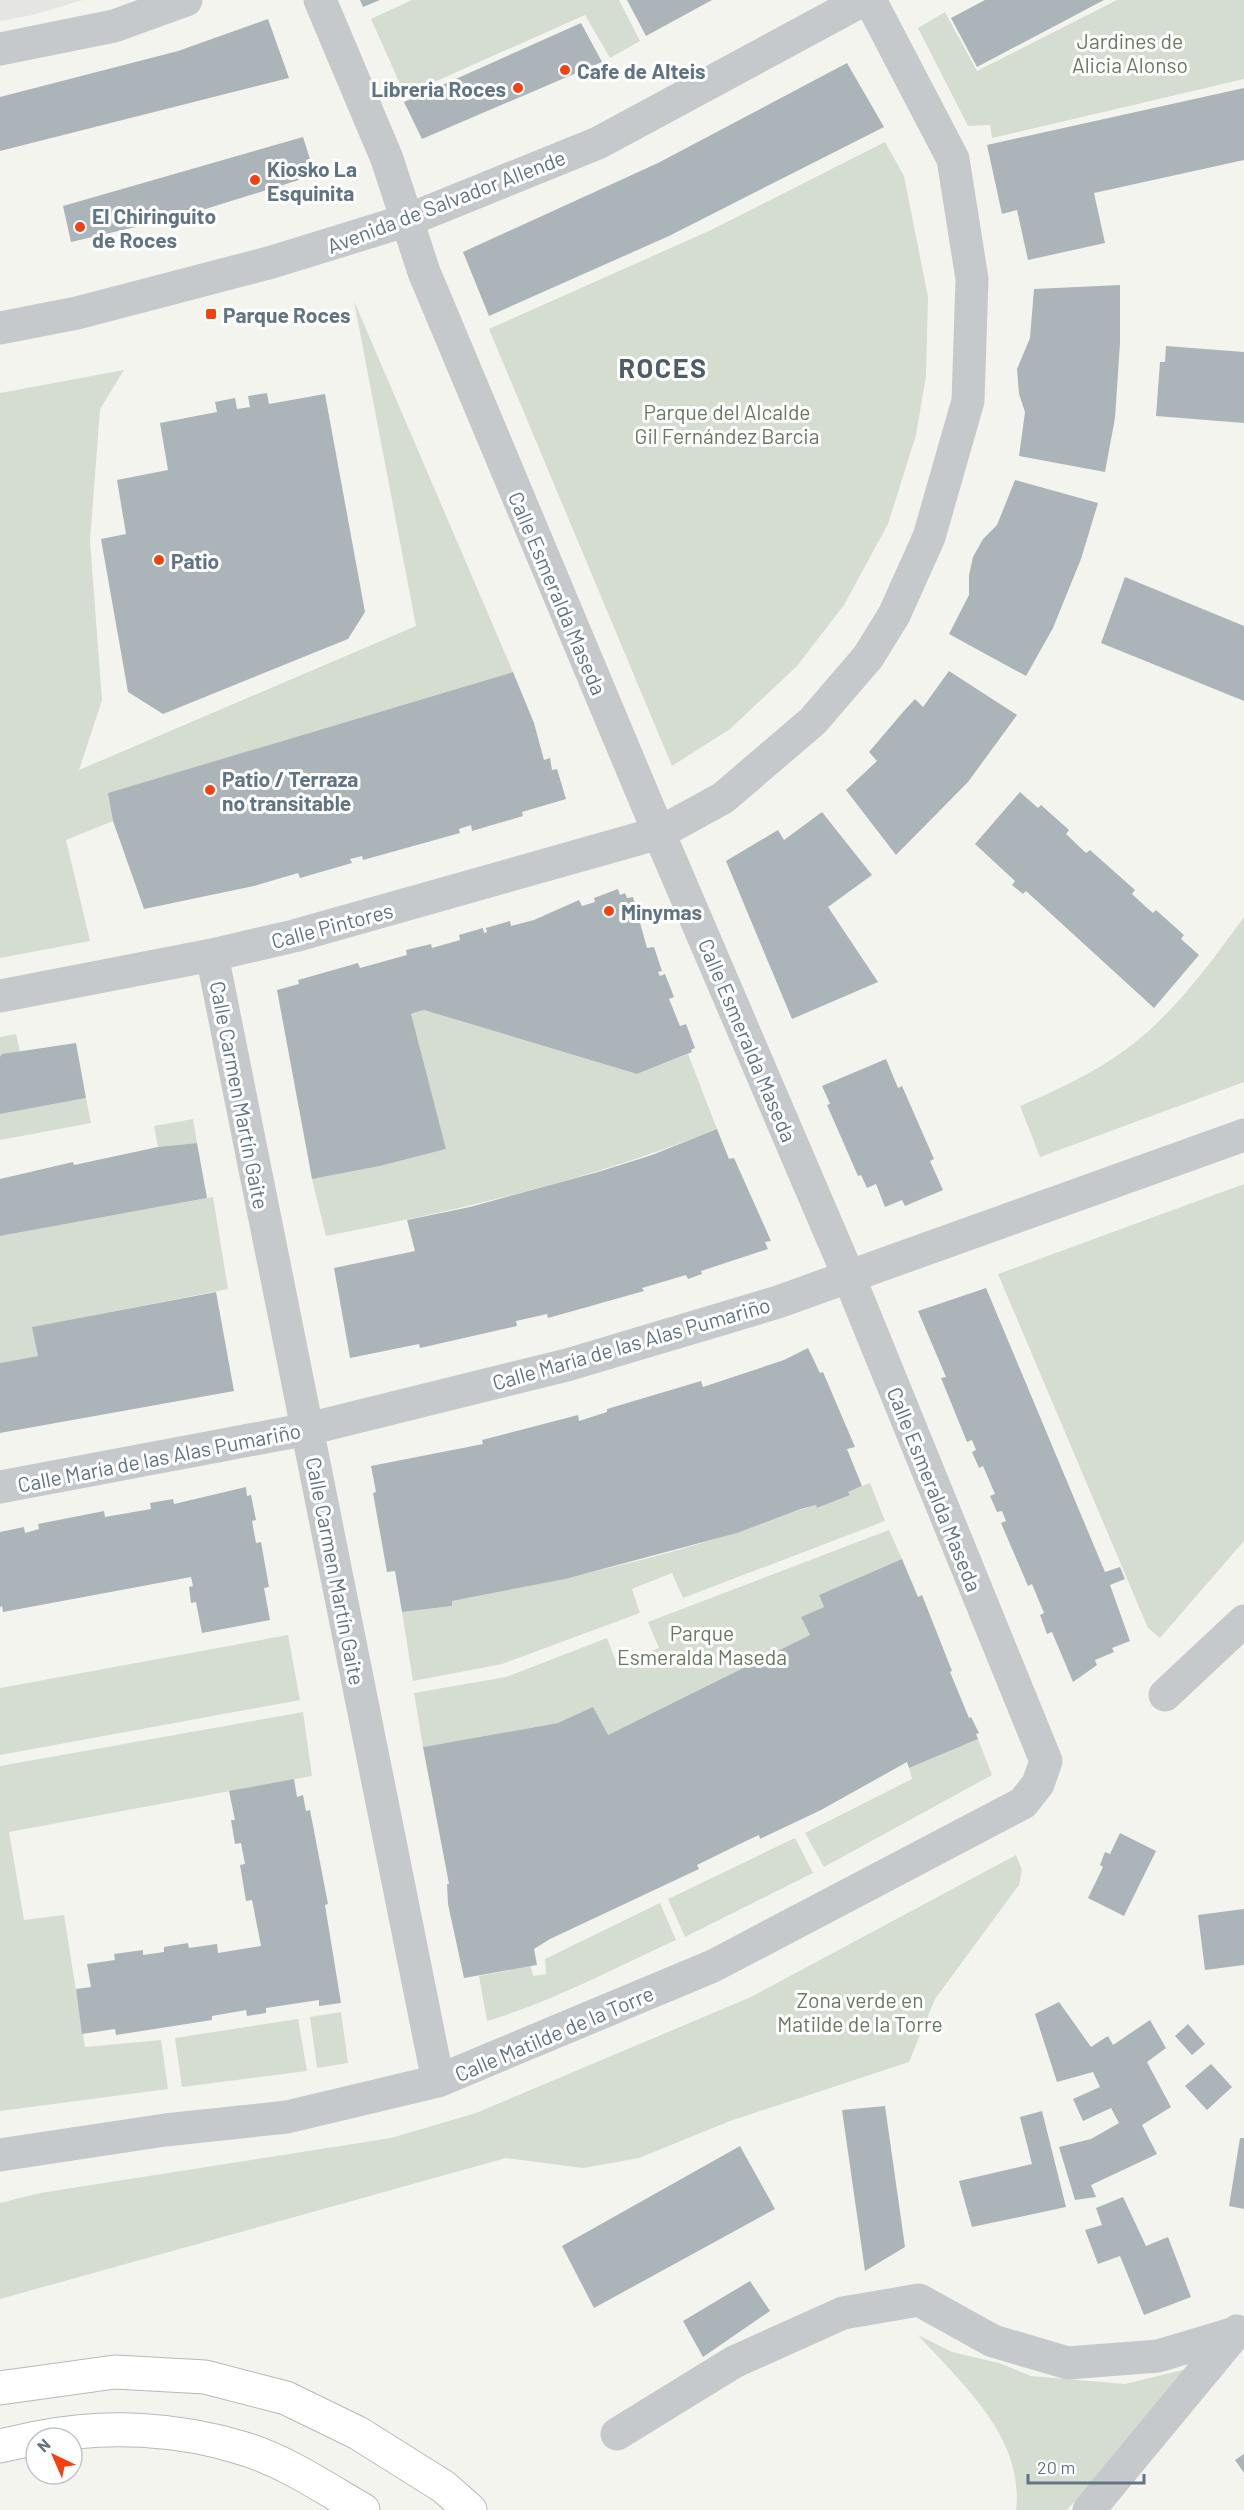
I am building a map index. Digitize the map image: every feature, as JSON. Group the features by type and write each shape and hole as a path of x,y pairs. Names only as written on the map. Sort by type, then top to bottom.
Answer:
{"highway":[{"path":"0,2388 115,2372 205,2377 274,2395 358,2433 444,2487 470,2510"},
{"path":"84,2433 128,2429 195,2437 256,2453 291,2469 363,2510"},
{"path":"0,2446 24,2441"}],"street":[{"path":"0,49 114,26 186,0"},
{"name":"Calle Esmeralda Maseda","path":"320,0 387,159 424,272 659,833 849,1277 1046,1761"},
{"name":"Avenida de Salvador Allende","path":"0,328 76,313 272,262 408,220 598,143 863,0"},
{"name":"Calle Pintores","path":"0,996 212,955 294,936 659,833 723,798 813,721 868,657 894,615 929,537 968,401 972,279 953,159 870,0"},
{"name":"Calle Carmen Martín Gaite","path":"212,955 438,2081"},
{"name":"Calle María de las Alas Pumariño","path":"0,1487 308,1429 567,1365 778,1302 1244,1135"},
{"path":"1165,1695 1244,1621"},
{"name":"Calle Matilde de la Torre","path":"0,2155 165,2130 287,2117 438,2081 713,1966 1023,1803 1038,1784 1046,1761"},
{"path":"617,2434 734,2362 843,2313 919,2300 993,2341 1068,2363 1158,2356 1240,2330"},
{"path":"1089,2510 1240,2330"}],"shaded area":[{"path":"0,0 83,0 33,15 0,21"}],"green space":[{"path":"412,0 619,0 640,41 610,58 585,15 405,95 371,19"},
{"name":"Jardines de Alicia Alonso","path":"1117,0 1244,0 1244,79 992,138 990,125 968,126 918,28 945,12 977,71"},
{"name":"Parque del Alcalde Gil Fernández Barcia","path":"885,142 904,176 928,297 926,376 916,435 888,524 844,605 797,666 730,729 672,766 489,329 711,230"},
{"path":"354,301 513,672 109,793 113,821 66,840 90,941 0,958 0,393 124,370 100,409 90,541 102,700 79,770 416,626"},
{"path":"1244,917 1244,1082 1040,1157 1020,1106 1087,1074 1113,1059 1142,1036 1189,988"},
{"path":"424,1010 637,1074 688,1054 717,1129 621,1164 524,1192 326,1236 312,1179 380,1166 446,1149 410,1015"},
{"path":"16,1034 20,1051 0,1057 0,1037"},
{"path":"86,1098 91,1123 0,1140 0,1114"},
{"path":"193,1119 197,1143 158,1147 154,1126"},
{"path":"1244,1184 1244,1541 1160,1638 1148,1628 998,1274"},
{"path":"213,1197 228,1289 33,1327 38,1356 0,1363 0,1236"},
{"name":"Parque Esmeralda Maseda","path":"870,1483 885,1521 683,1598 672,1573 632,1589 640,1613 502,1664 413,1681 402,1612 452,1606 452,1601 560,1579 668,1553 748,1529 816,1505 818,1508"},
{"name":"Parque Esmeralda Maseda","path":"889,1530 902,1559 819,1595 824,1607 801,1617 810,1635 608,1735 558,1723 423,1747 414,1693 506,1677 607,1638 617,1664 659,1648 648,1622"},
{"path":"288,1635 300,1700 0,1755 0,1688"},
{"path":"303,1712 312,1776 9,1832 24,1920 64,1915 85,2047 161,2040 168,2089 0,2111 0,1766"},
{"path":"978,1739 992,1775 824,1867 805,1833 912,1779 909,1768"},
{"path":"795,1838 813,1873 685,1937 668,1899"},
{"name":"Zona verde en Matilde de la Torre","path":"1016,1855 1022,1870 1019,1885 935,1999 909,2062 730,2121 639,2158 583,2168 506,2158 0,2299 0,2203 40,2193 391,2138 476,2113 751,1997"},
{"path":"660,1903 676,1940 559,1994 487,2021 479,1976 531,1966 533,1976 546,1974 545,1959"},
{"path":"341,2012 348,2063 317,2068 310,2017"},
{"path":"298,2019 307,2071 182,2087 175,2038"},
{"path":"918,2335 952,2352 999,2363 1031,2376 1125,2384 1191,2368 1067,2510 1016,2510 1016,2484 1011,2459 1001,2436 971,2393"}],"building":[{"path":"360,0 380,0 363,7"},
{"path":"627,0 712,0 646,36"},
{"path":"985,0 1104,0 977,67 951,18"},
{"path":"268,19 289,78 0,151 0,97 178,51"},
{"path":"581,23 602,62 422,139 404,102"},
{"path":"847,63 884,127 669,236 489,316 463,252 658,163"},
{"path":"1244,88 1244,160 1094,193 1105,243 1028,260 1017,210 1002,214 987,145"},
{"path":"303,137 315,175 183,216 71,242 63,206"},
{"path":"1120,285 1120,343 1115,418 1105,472 1019,456 1025,412 1019,394 1017,369 1030,338 1034,289"},
{"path":"1166,346 1244,352 1244,423 1156,416 1160,362 1165,362"},
{"name":"Patio","path":"267,393 269,404 325,394 365,612 348,639 163,714 128,692 101,539 126,534 117,480 168,470 160,423 217,412 215,402 235,398 237,409 250,407 248,396"},
{"path":"1015,480 1098,503 1081,559 1053,628 1026,676 949,634 969,595 969,575 973,557 983,539 997,525"},
{"path":"1125,577 1244,626 1244,701 1101,643"},
{"path":"949,671 1017,715 968,782 896,855 846,790 877,761 869,752 903,712 915,699 923,707"},
{"path":"513,672 534,723 544,760 550,758 552,770 557,769 566,799 522,812 523,816 472,831 471,825 459,829 460,833 363,860 362,856 350,859 352,863 300,878 298,873 254,886 144,909 113,821 108,793"},
{"path":"1020,792 1038,808 1041,805 1069,830 1066,834 1086,853 1090,850 1135,890 1132,894 1153,913 1156,910 1184,935 1181,939 1199,955 1154,1008 1026,891 1023,894 1012,885 1015,881 975,844"},
{"path":"822,812 872,875 828,907 878,982 792,1019 726,861 778,830 784,840"},
{"path":"618,889 620,895 625,893 627,898 633,897 647,948 654,947 662,971 658,972 660,976 665,974 674,997 669,999 680,1026 686,1024 695,1048 691,1050 692,1052 637,1074 424,1010 411,1014 446,1149 380,1166 312,1179 277,990 299,984 298,980 358,963 360,968 407,955 406,950 431,944 432,948 460,940 459,935 483,928 484,933 487,932 486,928 510,921 511,926 534,920 579,900 582,906 595,902 594,898"},
{"path":"76,1043 86,1098 0,1114 0,1057 2,1054"},
{"path":"886,1059 898,1088 902,1086 934,1159 930,1161 943,1190 905,1206 902,1200 885,1207 876,1184 867,1188 861,1175 858,1176 827,1105 830,1104 822,1086"},
{"path":"717,1129 729,1159 734,1158 771,1241 765,1242 768,1249 701,1271 702,1274 688,1279 686,1275 642,1288 644,1291 548,1318 547,1314 516,1321 517,1326 420,1348 419,1344 350,1358 334,1268 415,1251 407,1220 470,1207 598,1172 652,1155"},
{"path":"197,1143 207,1198 0,1236 0,1179 73,1162 74,1165 158,1147"},
{"path":"986,1288 1105,1572 1120,1567 1125,1579 1110,1585 1130,1641 1112,1648 1114,1652 1095,1660 1097,1665 1073,1682 1052,1632 1047,1634 1040,1615 1044,1613 1032,1584 1028,1586 1001,1523 1006,1521 1002,1511 997,1512 990,1496 995,1494 983,1466 979,1468 972,1452 976,1450 972,1440 967,1442 941,1378 946,1377 918,1311"},
{"path":"216,1292 234,1391 0,1433 0,1363 38,1356 32,1327"},
{"path":"808,1348 820,1373 823,1372 855,1447 847,1449 862,1486 848,1492 850,1495 817,1508 816,1505 801,1509 737,1533 565,1579 452,1601 452,1606 402,1612 395,1571 387,1572 373,1493 376,1492 371,1466 483,1444 482,1440 578,1415 579,1421 607,1412 607,1409 701,1381 703,1387 784,1360"},
{"path":"246,1487 247,1496 251,1495 256,1520 252,1521 256,1543 261,1542 269,1587 264,1588 270,1620 202,1633 196,1602 191,1603 189,1587 193,1586 191,1577 3,1612 2,1606 0,1607 0,1532 24,1527 25,1533 39,1529 38,1524 104,1511 105,1517 151,1509 150,1503 173,1499 174,1504"},
{"path":"902,1559 918,1597 922,1595 969,1718 971,1717 979,1733 976,1734 978,1739 909,1768 907,1762 821,1810 760,1839 759,1835 746,1841 697,1865 699,1869 550,1939 534,1949 537,1965 464,1978 448,1904 447,1884 449,1884 423,1747 558,1723 593,1707 608,1735 810,1635 801,1617 824,1607 819,1595"},
{"path":"294,1779 297,1797 303,1795 306,1811 310,1810 328,1904 325,1905 341,2003 319,2006 319,2000 266,2008 266,2013 247,2016 246,2010 212,2016 212,2020 116,2035 115,2029 82,2034 76,1989 91,1987 87,1964 115,1960 114,1954 143,1950 143,1955 164,1952 164,1947 188,1943 189,1948 217,1944 218,1953 261,1946 252,1900 246,1901 240,1865 245,1864 241,1843 235,1844 231,1820 235,1820 229,1791"},
{"path":"1120,1833 1156,1851 1124,1916 1088,1898 1103,1867 1100,1865 1105,1852 1110,1854"},
{"path":"1244,1909 1244,1965 1205,1970 1198,1915"},
{"path":"1059,2002 1091,2047 1108,2036 1113,2045 1150,2020 1166,2048 1147,2062 1171,2107 1142,2125 1157,2154 1091,2185 1096,2197 1075,2200 1059,2147 1091,2139 1119,2123 1111,2108 1083,2121 1073,2099 1100,2087 1093,2072 1057,2082 1035,2014"},
{"path":"1188,2024 1205,2044 1192,2055 1175,2036"},
{"path":"1211,2064 1232,2087 1207,2110 1185,2086"},
{"path":"885,2106 905,2247 865,2271 842,2110"},
{"path":"1042,2111 1066,2207 972,2227 959,2181 1032,2164 1020,2117"},
{"path":"1240,2138 1244,2138 1244,2209 1229,2206"},
{"path":"740,2146 775,2209 594,2308 562,2246"},
{"path":"1123,2197 1146,2246 1168,2237 1191,2297 1144,2315 1120,2256 1098,2264 1085,2230 1102,2225 1096,2208"},
{"path":"750,2281 770,2311 703,2357 683,2321"},
{"path":"1244,2454 1244,2473 1235,2460"}],"place":[{"name":"Cafe de Alteis","path":"565,70"},
{"name":"Libreria Roces","path":"518,88"},
{"name":"Kiosko La Esquinita","path":"255,180"},
{"name":"El Chiringuito de Roces","path":"80,227"},
{"name":"Parque Roces","path":"211,314"},
{"name":"Patio","path":"159,560"},
{"name":"Patio / Terraza no transitable","path":"210,790"},
{"name":"Minymas","path":"609,911"}],"district":[{"name":"ROCES","path":"663,367"}]}
